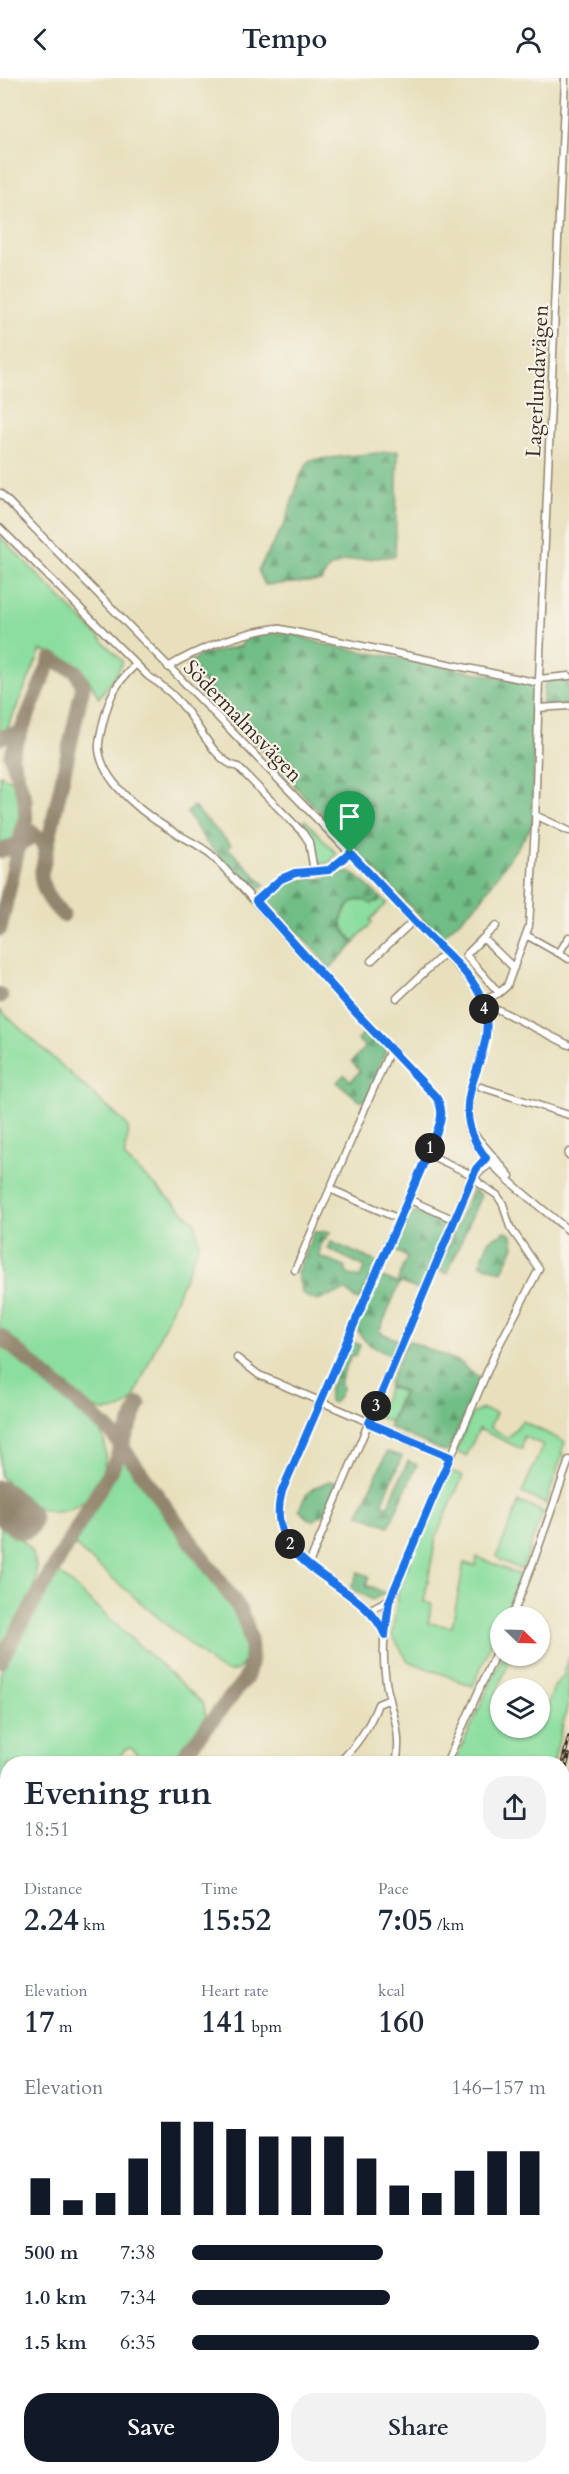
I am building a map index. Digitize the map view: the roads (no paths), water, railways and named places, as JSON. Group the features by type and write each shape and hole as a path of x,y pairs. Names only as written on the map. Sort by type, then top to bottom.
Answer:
{"street":[{"name":"Lagerlundavägen","path":"499,993 507,986 526,935 530,917 566,82"},
{"name":"Södermalmsvägen","path":"0,493 446,953 471,981 483,1001"},
{"path":"0,528 148,676 165,687 188,713 201,735 229,765 238,767 303,833 309,842 314,871"},
{"path":"168,667 183,658 240,636 276,628 480,671 539,681 569,676"},
{"path":"136,664 118,682 108,702 99,742 105,770 128,798 167,828 208,851 358,1015 392,1048 441,1105 441,1120 428,1154 282,1491 278,1509 284,1533 295,1551 308,1566 369,1610 378,1620 385,1635"},
{"path":"539,708 569,706"},
{"path":"535,815 569,831"},
{"path":"256,901 281,879 295,873 329,870 350,853"},
{"path":"371,961 414,920"},
{"path":"496,926 466,955 499,993 483,1001 486,1038 466,1105 468,1123 490,1159 569,1230"},
{"path":"526,935 569,958"},
{"path":"559,953 569,937"},
{"path":"483,938 514,968"},
{"path":"397,998 446,953"},
{"path":"499,1010 569,1045"},
{"path":"295,1270 392,1048"},
{"path":"481,1087 569,1115"},
{"path":"397,1756 399,1733 385,1678 385,1635 390,1598 496,1351 539,1269 510,1227 500,1198 480,1184 474,1176 428,1154"},
{"path":"308,1566 474,1176 490,1159"},
{"path":"330,1189 399,1219"},
{"path":"408,1199 455,1220"},
{"path":"237,1358 259,1375 450,1457"},
{"path":"516,1606 569,1460"},
{"path":"369,1610 390,1598"},
{"path":"450,1756 490,1666"},
{"path":"345,1756 367,1729 378,1704 390,1699"}],"railway":[{"path":"564,1756 569,1737"}]}
